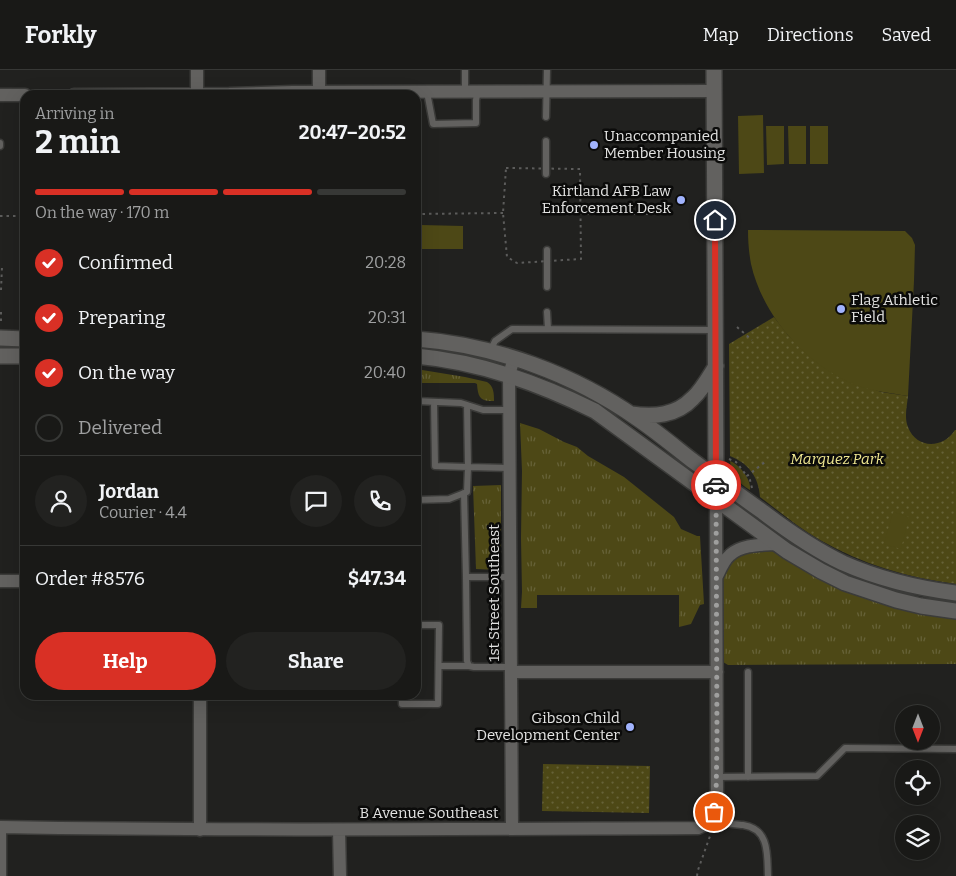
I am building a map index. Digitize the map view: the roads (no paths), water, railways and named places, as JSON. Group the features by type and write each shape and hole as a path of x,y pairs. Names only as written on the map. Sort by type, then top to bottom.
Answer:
{"main road":[{"path":"714,70 716,478"},
{"path":"0,334 20,337"},
{"path":"421,340 460,344 490,351 560,375 604,397 631,414 792,534 817,550 873,575 898,583 956,593"},
{"path":"0,356 20,356"},
{"path":"421,357 448,360 509,375 543,387 595,412 777,544 821,572 846,584 896,600 956,611"},
{"path":"631,414 644,416 664,415 680,409 694,398 716,366"}],"street":[{"path":"197,70 197,90"},
{"path":"319,70 319,90"},
{"path":"421,92 714,91"},
{"path":"0,95 20,95"},
{"name":"1st Street Southeast","path":"512,828 509,375 514,358"},
{"path":"711,819 716,796 717,777 716,478"},
{"path":"717,576 729,555 745,547 777,544"},
{"path":"0,581 20,581"},
{"path":"511,670 717,672"},
{"path":"200,700 200,830"},
{"name":"B Avenue Southeast","path":"0,828 339,830 698,828 704,826 711,819"},
{"path":"0,828 0,876"},
{"path":"339,830 340,876"}],"lane":[{"path":"427,92 433,124 476,123 465,70"},
{"path":"546,117 547,70"},
{"path":"546,142 546,171"},
{"path":"547,250 547,287"},
{"path":"547,312 548,329"},
{"path":"490,351 495,340 512,329 715,330"},
{"path":"421,401 460,403 483,410 509,410"},
{"path":"434,402 435,466 510,468"},
{"path":"421,500 449,500 467,492 467,405"},
{"path":"464,493 467,662 469,666"},
{"path":"466,577 510,577"},
{"path":"402,700 402,704 438,704 439,625 421,625"},
{"path":"438,666 469,666 511,670"},
{"path":"748,672 748,777"},
{"path":"717,777 817,776 845,748 956,750"},
{"path":"711,819 755,829 762,836 767,847 768,876"}],"place":[{"name":"Unaccompanied Member Housing","path":"594,145"},
{"name":"Kirtland AFB Law Enforcement Desk","path":"681,200"},
{"name":"Flag Athletic Field","path":"841,309"},
{"name":"Gibson Child Development Center","path":"630,727"}],"park label":[{"name":"Marquez Park","path":"837,459"}]}
